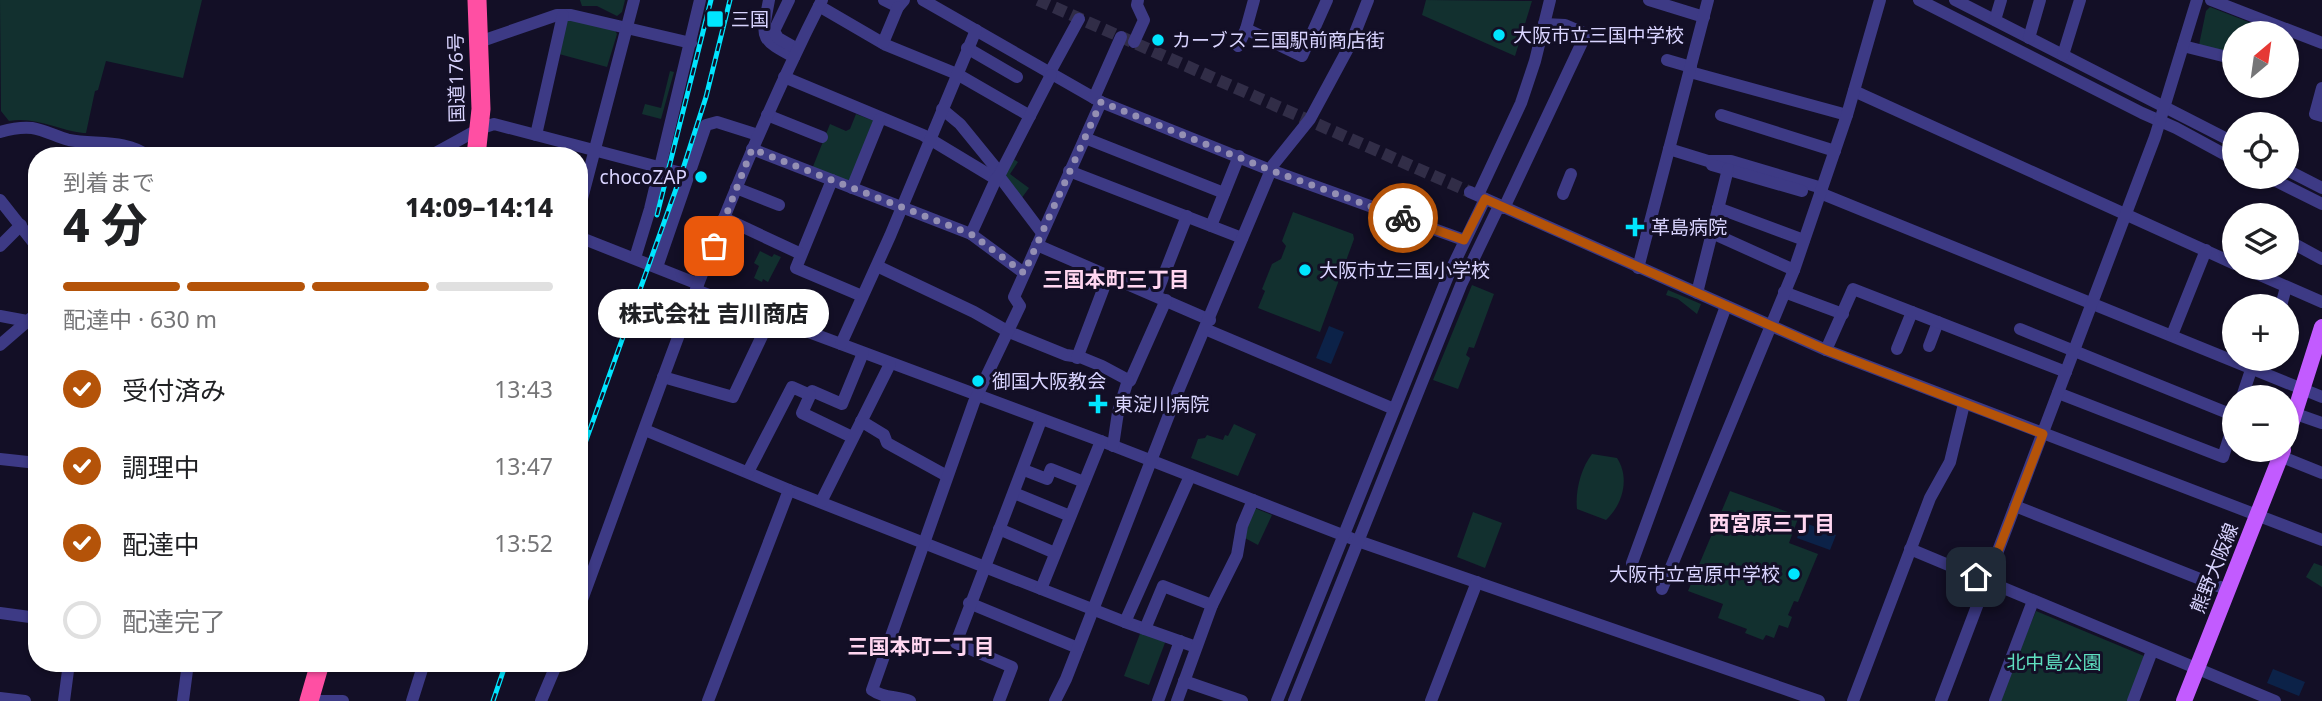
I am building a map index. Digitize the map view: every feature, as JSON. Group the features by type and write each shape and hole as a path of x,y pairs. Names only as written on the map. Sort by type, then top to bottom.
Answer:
{"highway":[{"name":"国道176号","path":"477,0 480,129 477,147"},
{"path":"310,701 318,672"}],"main road":[{"path":"2299,405 2322,327"},
{"name":"熊野大阪線","path":"2184,701 2278,462"}],"street":[{"path":"588,175 634,0"},
{"path":"635,258 701,0"},
{"path":"769,0 765,38 771,45 796,52"},
{"path":"789,0 774,31 778,38 796,52"},
{"path":"883,43 901,4 884,0"},
{"path":"923,0 1098,100 1270,170 1478,248"},
{"path":"1134,42 1144,20 1138,0"},
{"path":"1238,46 1254,0"},
{"path":"1246,29 1301,56 1327,0"},
{"path":"1055,701 1270,170 1310,119 1351,43 1368,0"},
{"path":"1277,701 1393,410 1464,241 1478,195 1521,103 1550,0"},
{"path":"1649,0 1704,17"},
{"path":"1638,268 1708,0"},
{"path":"1662,589 1794,270 1847,115 1880,0"},
{"path":"1919,0 2222,153"},
{"path":"1955,0 2222,136"},
{"path":"1995,20 2001,0"},
{"path":"2029,38 2040,0"},
{"path":"2063,55 2080,0"},
{"path":"1941,701 2165,108 2197,0"},
{"path":"2211,0 2255,21"},
{"path":"588,584 663,377 736,188 784,78 821,3 883,43 957,74 1030,116"},
{"path":"536,135 563,15"},
{"path":"479,42 563,15 571,15 691,43"},
{"path":"971,234 1079,19"},
{"path":"1294,701 1478,248 1502,207 1586,34 1565,25 1544,24"},
{"path":"841,344 877,266 976,30"},
{"path":"910,701 898,696 878,698 872,690 978,395 1020,306 1014,297 1085,138 1121,37"},
{"path":"2300,37 2322,43"},
{"path":"2183,46 2222,56"},
{"path":"967,48 1017,76"},
{"path":"1667,60 1847,115"},
{"path":"784,78 928,139 998,176"},
{"path":"2322,88 2315,114 2322,116"},
{"path":"1854,91 2222,258"},
{"path":"942,109 960,124 1042,233"},
{"path":"767,115 822,137"},
{"path":"1721,115 1835,151"},
{"path":"852,188 880,119"},
{"path":"657,267 705,127 716,122 758,135"},
{"path":"447,147 494,124 580,147"},
{"path":"0,132 33,128 69,140 132,147"},
{"path":"1085,138 1224,193"},
{"path":"588,149 690,175"},
{"path":"752,149 971,234 1024,273"},
{"path":"1669,150 1728,169 1821,193"},
{"path":"1669,150 1708,161 1731,161 1821,193 2222,353"},
{"path":"1211,226 1239,156"},
{"path":"1697,293 1728,169"},
{"path":"1069,171 1242,238"},
{"path":"1563,194 1570,174"},
{"path":"2299,176 2322,188"},
{"path":"832,180 796,268 862,296"},
{"path":"736,188 779,205"},
{"path":"2292,189 2322,204"},
{"path":"1478,195 1826,350 2322,540"},
{"path":"0,200 28,232"},
{"path":"1718,208 1804,240"},
{"path":"1041,589 1084,482 1107,444 1128,380 1130,381 1161,297 1187,216"},
{"path":"724,218 802,254"},
{"path":"0,246 21,225"},
{"path":"1712,233 1794,270"},
{"path":"588,240 890,364 978,395 1343,536 1819,701"},
{"path":"1037,246 1161,297 1208,325 1408,417"},
{"path":"2299,247 2322,259"},
{"path":"2172,335 2206,250"},
{"path":"877,266 974,312 1009,332 1102,366 1128,380"},
{"path":"1077,358 1108,275"},
{"path":"2272,280 2322,302"},
{"path":"2284,294 2286,287"},
{"path":"1826,350 1853,289 2066,372"},
{"path":"1784,292 1843,314"},
{"path":"1632,564 1726,306"},
{"path":"1433,314 1439,312 1447,319"},
{"path":"1897,349 1912,312"},
{"path":"0,316 28,317"},
{"path":"663,377 733,397 771,317"},
{"path":"0,345 28,320"},
{"path":"1928,346 1938,322"},
{"path":"2020,329 2222,412"},
{"path":"852,437 802,413 812,391 842,404 863,353"},
{"path":"821,502 890,364"},
{"path":"2269,371 2322,397"},
{"path":"748,472 792,387 810,395"},
{"path":"2059,393 2222,457"},
{"path":"844,400 884,435 887,443 947,476"},
{"path":"1853,701 1930,498 1948,467 1964,404"},
{"path":"2299,415 2322,423"},
{"path":"999,701 1012,667 956,643 1041,420"},
{"path":"645,430 789,490 1125,622 1196,647"},
{"path":"0,459 28,462"},
{"path":"2299,462 2322,473"},
{"path":"1024,470 1047,479 1051,469 1084,482"},
{"path":"1125,622 1190,476"},
{"path":"708,701 789,490"},
{"path":"1014,493 1070,516"},
{"path":"1177,701 1212,605 1237,555 1242,526 1253,500"},
{"path":"2015,506 2228,590"},
{"path":"999,530 1055,553"},
{"path":"1910,549 2275,701"},
{"path":"1431,701 1477,582"},
{"path":"1145,629 1163,586 1212,605"},
{"path":"1994,701 2033,601"},
{"path":"969,603 1078,648"},
{"path":"0,613 28,617"},
{"path":"1158,701 1180,641"},
{"path":"2133,701 2152,650"},
{"path":"64,701 67,672"},
{"path":"183,701 187,672"},
{"path":"411,701 421,672"},
{"path":"541,701 553,672"},
{"path":"1184,681 1242,701"},
{"path":"0,698 24,701"},
{"path":"310,701 343,701"}],"green space":[{"path":"0,0 202,0 183,78 106,61 98,90 95,91 86,133 83,133 28,120 9,121 1,111"},
{"path":"580,0 625,0 622,12 617,16 597,6 582,6"},
{"name":"大阪市立三国中学校","path":"1426,0 1532,1 1515,56 1422,15"},
{"path":"2210,7 2246,21 2222,21 2222,52 2199,45 2206,11"},
{"path":"570,18 614,29 617,34 607,67 559,54 566,21"},
{"path":"670,71 674,72 661,119 642,114 645,104 661,108"},
{"path":"856,114 877,122 851,184 812,169 830,124 846,131 850,129"},
{"path":"1012,158 1018,162 1010,174 1029,188 1021,199 1004,173"},
{"path":"1293,212 1353,234 1354,239 1320,332 1258,308 1272,264 1281,259 1286,246 1282,241"},
{"path":"760,251 772,257 774,254 781,257 768,282 754,278 759,266 754,263"},
{"path":"1472,285 1494,294 1474,348 1469,347 1466,355 1470,358 1458,389 1433,380"},
{"path":"1668,290 1701,304 1697,314 1678,299 1666,295"},
{"path":"1234,424 1256,434 1238,476 1191,458 1198,439 1207,435 1223,440"},
{"path":"1592,454 1617,458 1623,474 1623,491 1617,506 1606,520 1577,509 1580,480"},
{"path":"1730,491 1799,516 1789,543 1818,554 1798,602 1794,601 1788,615 1792,617 1788,628 1779,625 1774,638 1766,635 1763,640 1745,633 1747,629 1718,618 1723,604 1688,591"},
{"path":"1252,507 1272,515 1258,545 1243,537"},
{"path":"1473,512 1502,523 1485,568 1457,557"},
{"path":"2314,563 2322,566 2322,587 2306,577"},
{"name":"北中島公園","path":"2036,611 2144,656 2129,701 1998,701"},
{"path":"1141,631 1166,640 1149,685 1124,676"}],"water":[{"path":"1329,326 1344,332 1331,364 1316,358"},
{"path":"1803,522 1836,535 1830,550 1797,538"},
{"path":"2273,669 2305,682 2299,696 2267,683"}],"tunnel":[{"path":"1038,0 1470,192"}],"railway":[{"path":"657,215 711,0"},
{"path":"588,435 681,175 706,97 730,0"},
{"path":"493,701 503,672"}],"way so far":[{"path":"714,246 752,149 971,234 1024,273 1101,102 1219,147 1270,170 1403,218"}],"place":[{"name":"三国","path":"715,19"},
{"name":"大阪市立三国中学校","path":"1499,35"},
{"name":"カーブス 三国駅前商店街","path":"1158,40"},
{"name":"chocoZAP","path":"701,177"},
{"name":"革島病院","path":"1635,227"},
{"name":"株式会社 吉川商店","path":"714,246"},
{"name":"大阪市立三国小学校","path":"1305,270"},
{"name":"御国大阪教会","path":"978,381"},
{"name":"東淀川病院","path":"1098,404"},
{"name":"大阪市立宮原中学校","path":"1794,574"}],"district":[{"name":"三国本町三丁目","path":"1116,279"},
{"name":"西宮原三丁目","path":"1772,523"},
{"name":"三国本町二丁目","path":"921,646"}],"route":[{"path":"1403,218 1464,240 1485,199 1826,350 2043,434 1986,582 1976,577"}]}
